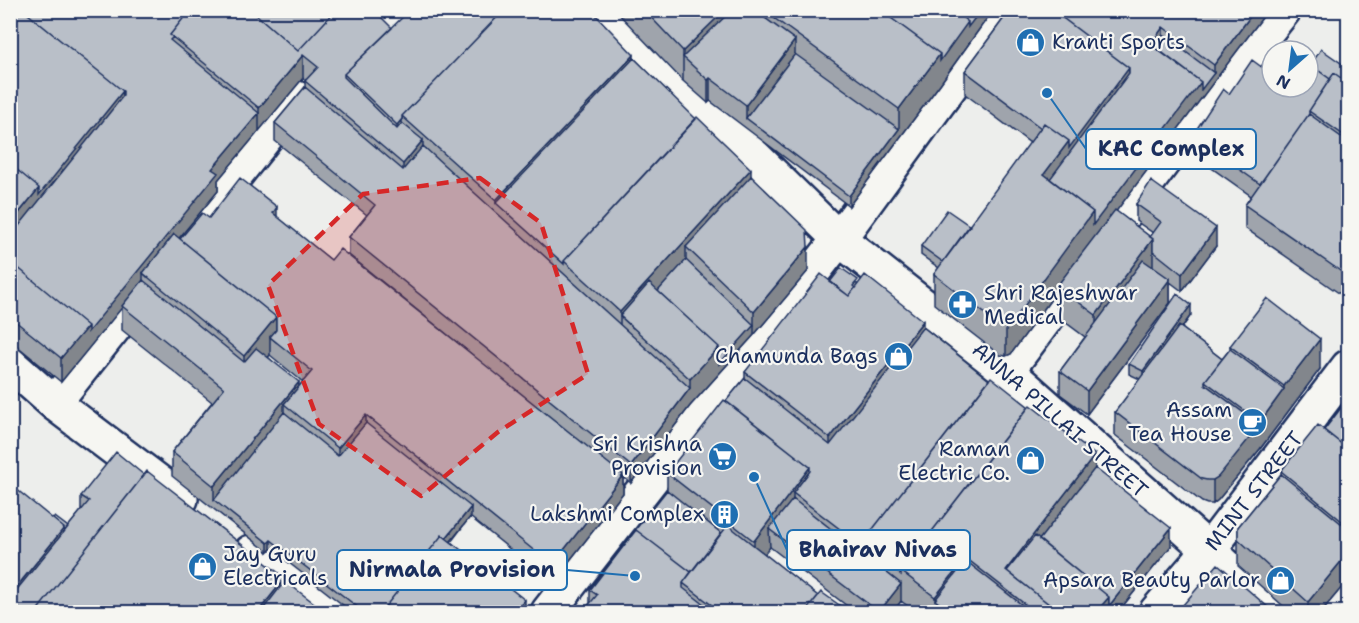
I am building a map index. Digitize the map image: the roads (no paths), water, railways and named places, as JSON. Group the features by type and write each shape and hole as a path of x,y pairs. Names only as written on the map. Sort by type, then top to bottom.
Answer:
{"street":[{"name":"ANNA PILLAI STREET","path":"605,10 839,239 1007,372 1209,550 1275,612"},
{"path":"548,612 839,239 1006,10"},
{"path":"1007,372 1163,162 1284,10"},
{"path":"54,403 297,98"},
{"name":"MINT STREET","path":"1156,612 1209,550 1348,368"},
{"path":"16,382 54,403 330,612"}],"place":[{"name":"Kranti Sports","path":"1031,42"},
{"name":"KAC Complex","path":"1047,93"},
{"name":"Shri Rajeshwar Medical","path":"963,305"},
{"name":"Chamunda Bags","path":"899,356"},
{"name":"Assam Tea House","path":"1253,422"},
{"name":"Sri Krishna Provision","path":"723,456"},
{"name":"Raman Electric Co.","path":"1031,461"},
{"name":"Bhairav Nivas","path":"754,477"},
{"name":"Lakshmi Complex","path":"725,514"},
{"name":"Jay Guru Electricals","path":"202,566"},
{"name":"Nirmala Provision","path":"635,576"},
{"name":"Apsara Beauty Parlor","path":"1281,580"}]}
